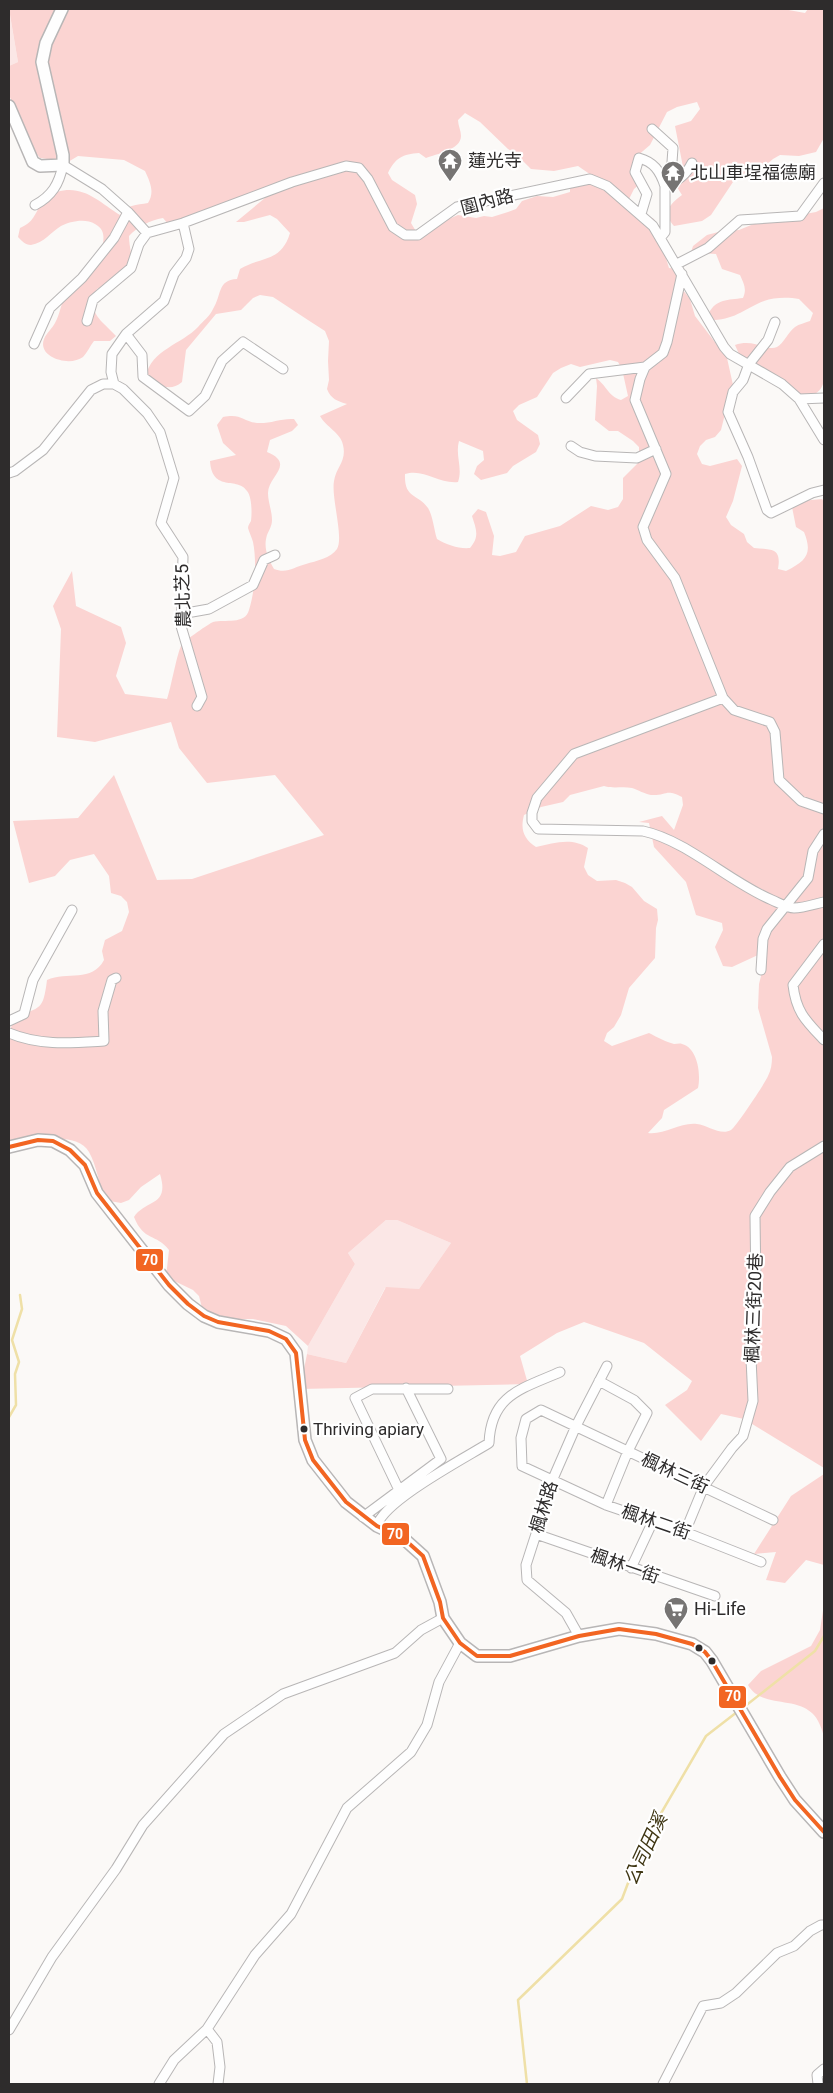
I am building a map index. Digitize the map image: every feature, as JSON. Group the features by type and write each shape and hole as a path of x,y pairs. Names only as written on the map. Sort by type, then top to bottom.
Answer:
{"main road":[{"path":"9,106 32,162 40,166 63,165 63,155 42,62 46,43 62,9"},
{"path":"9,1146 38,1140 53,1141 70,1150 84,1164 97,1193 169,1284 188,1304 204,1316 218,1322 269,1331 286,1339 296,1353 305,1440 312,1460 346,1502 363,1517 403,1538 423,1556 440,1602 443,1618 460,1643 477,1656 510,1656 579,1636 619,1629 638,1630 692,1644 705,1652 712,1660 780,1777 795,1800 824,1832"}],"street":[{"path":"652,129 673,148 671,176 665,186"},
{"path":"641,214 647,194 635,172 639,158 648,160 660,171 665,186 665,232 660,238"},
{"path":"665,186 678,181 688,171 692,163"},
{"path":"36,206 47,199 53,191 60,177 63,165 102,189 128,212 147,233 140,244 131,268 93,300 86,321"},
{"name":"圍內路","path":"147,233 183,223 292,182 346,166 359,168 368,179 393,227 405,234 418,235 457,207 590,179 607,186 653,226 724,347 730,354 782,384 799,399 824,440"},
{"path":"677,264 708,248 740,220 800,216 824,184"},
{"path":"34,344 50,308 82,278 114,238 128,212"},
{"path":"9,473 15,471 43,450 91,390 103,384 114,384 110,372 112,354 126,334 164,301 174,274 186,258 189,248 183,223"},
{"path":"682,274 665,348 663,353 645,367 640,379 636,400 666,474 643,527 647,540 675,578 722,698 734,710 770,722 775,732 779,780 801,801 824,809"},
{"path":"774,322 768,340 749,364 743,380 733,392 728,412 771,514 812,493 824,490"},
{"path":"126,334 142,355 143,377 189,411 204,396 222,361 243,342 283,370"},
{"path":"566,398 589,374 645,367"},
{"name":"農北芝5","path":"114,384 123,389 148,413 160,432 174,478 162,523 182,557 181,626 202,697 197,706"},
{"path":"799,399 824,398"},
{"path":"571,446 580,452 595,456 637,458 656,449"},
{"path":"181,614 209,609 253,585 264,560 276,555"},
{"path":"722,698 574,754 537,798 532,813 532,822 538,829 643,831 657,834 710,864 757,894 787,907 794,908 824,902"},
{"path":"761,970 763,939 767,929 787,907 808,878 813,850 824,834"},
{"path":"9,1021 24,1014 33,980 72,910"},
{"path":"824,944 793,985 795,1001 803,1018 824,1040"},
{"path":"9,1033 25,1040 57,1044 104,1041 103,1010 112,980 116,978"},
{"name":"楓林三街20巷","path":"685,1532 704,1486 743,1436 753,1401 750,1337 756,1291 756,1216 770,1192 790,1167 824,1146"},
{"name":"楓林路","path":"579,1636 566,1613 527,1580 526,1565 536,1534 536,1525 552,1481 576,1426 607,1366"},
{"path":"377,1526 378,1519 404,1495 489,1443 490,1425 499,1407 513,1393 560,1372"},
{"path":"599,1381 634,1400 647,1412 628,1451 606,1505"},
{"path":"363,1517 441,1459 406,1388"},
{"path":"399,1490 355,1398 372,1389 448,1389"},
{"name":"楓林三街","path":"552,1481 522,1466 521,1438 526,1419 541,1410 773,1520"},
{"name":"楓林二街","path":"552,1481 606,1505 685,1532 761,1562"},
{"path":"631,1568 653,1521"},
{"name":"楓林一街","path":"536,1534 715,1596"},
{"path":"9,2030 52,1957 116,1869 143,1825 224,1734 283,1694 395,1653 421,1630 443,1618"},
{"path":"159,2084 174,2060 207,2029 255,1955 291,1914 347,1808 411,1752 427,1725 439,1682 460,1643"},
{"path":"663,2084 703,2006 721,2002 736,1993 777,1953 794,1946 810,1931 824,1925"},
{"path":"207,2029 217,2042 220,2067 218,2084"},
{"path":"818,2084 817,2075 824,2069"}],"shaded area":[{"path":"9,9 783,9 805,13 808,9 824,9 824,138 816,152 799,156 780,155 765,166 733,182 711,215 702,221 674,226 668,217 668,213 674,202 682,195 675,184 684,172 675,126 691,121 700,109 697,102 677,107 667,112 650,145 636,157 641,183 634,189 629,199 635,211 654,219 669,268 678,269 679,285 690,299 695,316 727,358 734,394 726,410 721,430 715,437 706,440 700,446 697,454 702,464 710,466 737,459 742,466 733,501 726,517 731,525 744,534 747,542 754,548 774,551 778,556 778,569 786,571 799,564 808,551 804,532 796,527 791,502 822,499 824,502 824,1468 744,1419 721,1414 701,1441 665,1405 687,1390 692,1381 644,1343 584,1322 557,1333 520,1356 528,1384 300,1389 307,1354 346,1363 386,1287 419,1289 451,1243 397,1220 386,1220 348,1253 355,1264 308,1346 286,1326 253,1319 229,1319 203,1312 199,1296 193,1290 166,1277 169,1250 159,1241 146,1234 134,1217 139,1211 159,1197 162,1192 160,1174 141,1187 129,1200 121,1203 104,1200 94,1163 83,1145 64,1139 52,1139 9,1145 9,1032 15,1018 39,1006 44,997 47,980 86,974 93,972 99,967 104,960 102,951 105,940 122,931 129,912 127,902 121,896 111,893 109,876 94,854 70,860 55,876 29,883 13,821 78,818 114,775 157,880 192,879 324,835 275,775 207,783 179,748 171,722 95,742 57,737 61,629 53,606 72,571 76,606 121,627 126,643 116,676 125,694 167,699 182,644 213,622 243,618 247,615 253,594 255,558 253,542 248,528 251,521 251,501 249,494 243,487 238,484 220,481 212,471 210,461 236,455 223,443 217,425 223,417 234,416 257,423 294,419 298,425 292,431 270,440 267,452 279,461 280,466 269,487 268,493 272,520 267,535 266,549 274,569 287,570 331,555 339,544 334,481 344,451 342,441 320,416 347,404 335,399 327,389 329,380 329,341 325,331 273,297 260,295 253,298 241,310 216,314 186,350 182,382 173,387 164,387 146,376 149,367 160,354 191,333 212,312 221,289 226,282 237,279 240,269 276,254 286,243 290,233 277,219 270,215 244,222 236,222 271,193 270,185 256,194 174,231 163,218 144,224 129,236 131,253 128,266 120,276 97,289 94,298 94,311 116,336 110,341 94,341 83,357 77,360 63,361 50,356 45,351 43,346 44,339 57,320 66,294 103,244 102,230 91,222 78,221 61,226 44,240 31,245 25,244 18,237 20,228 31,220 45,199 57,192 75,190 83,192 120,215 128,207 148,203 151,191 145,171 124,160 78,156 68,162 40,158 31,147 9,95 9,66 18,62","holes":["465,113 480,122 531,169 554,171 578,166 594,177 570,184 570,192 553,197 537,196 522,201 516,209 508,212 492,217 476,218 458,215 417,233 411,223 417,204 415,195 392,180 388,173 397,160 408,154 419,153 426,158 447,151 457,145 461,136 458,120","610,360 618,362 622,369 628,396 621,400 613,396 596,378 595,420 609,431 618,431 639,447 639,462 623,478 623,499 618,507 608,510 591,506 560,526 525,536 516,552 500,556 492,555 494,536 486,512 478,509 472,516 476,536 470,548 453,546 437,539 430,511 424,503 409,492 405,482 405,474 425,474 444,481 458,482 460,472 459,441 483,451 484,460 477,466 474,474 481,480 507,473 513,466 536,452 540,444 538,435 517,420 513,411 519,405 537,397 553,373 571,364 580,367","604,786 632,788 651,795 673,793 682,797 683,805 674,830 662,816 639,822 649,823 654,847 686,882 696,915 722,923 723,930 715,947 723,966 732,967 758,955 763,968 759,984 758,1008 772,1057 772,1065 762,1087 734,1127 727,1132 691,1124 648,1133 662,1118 664,1110 698,1088 699,1076 695,1056 687,1047 671,1043 649,1033 612,1046 604,1041 607,1033 614,1027 621,1015 629,988 655,958 657,909 644,901 632,887 625,883 616,880 597,881 588,875 584,867 588,848 569,842 536,847 528,841 522,825 524,815 541,807 563,802 570,795"]},
{"path":"9,10 18,62 9,66"},
{"path":"824,208 824,381 817,393 804,398 744,360 735,345 748,343 769,348 777,347 795,327 810,321 813,313 799,299 782,298 768,300 729,318 714,320 709,313 712,308 723,301 743,298 745,292 744,284 740,275 722,269 716,254 698,253 690,255 693,246 707,235 722,231 739,230 756,223 816,212"},
{"path":"386,1220 397,1220 451,1243 419,1289 385,1288 346,1363 307,1354 308,1346 355,1264 348,1253"},
{"path":"824,1474 824,1565 806,1560 785,1583 766,1580 776,1552 754,1554 791,1496"},
{"path":"824,1604 824,1737 816,1718 805,1708 761,1697 748,1685 761,1671 811,1646 820,1630"}],"waterway":[{"path":"9,1417 16,1405 15,1374 19,1362 12,1340 22,1309 20,1295"},
{"name":"公司田溪","path":"744,1707 815,1651 824,1636"},
{"name":"公司田溪","path":"527,2084 518,2000 622,1899 642,1846 706,1736 737,1712"}],"transit line":[{"name":"70","path":"9,1147 38,1140 53,1141 70,1150 85,1165 97,1193 169,1285 188,1304 204,1316 218,1322 269,1331 286,1339 296,1353 305,1440 313,1460 346,1502 377,1526 403,1538 423,1556 440,1602 443,1618 460,1643 477,1656 510,1656 579,1636 619,1629 656,1634 692,1644 705,1652 712,1661 795,1800 824,1832"}],"place":[{"name":"蓮光寺","path":"450,182"},
{"name":"北山車埕福德廟","path":"673,194"},
{"name":"Thriving apiary","path":"304,1429"},
{"name":"Hi-Life","path":"676,1630"}]}
